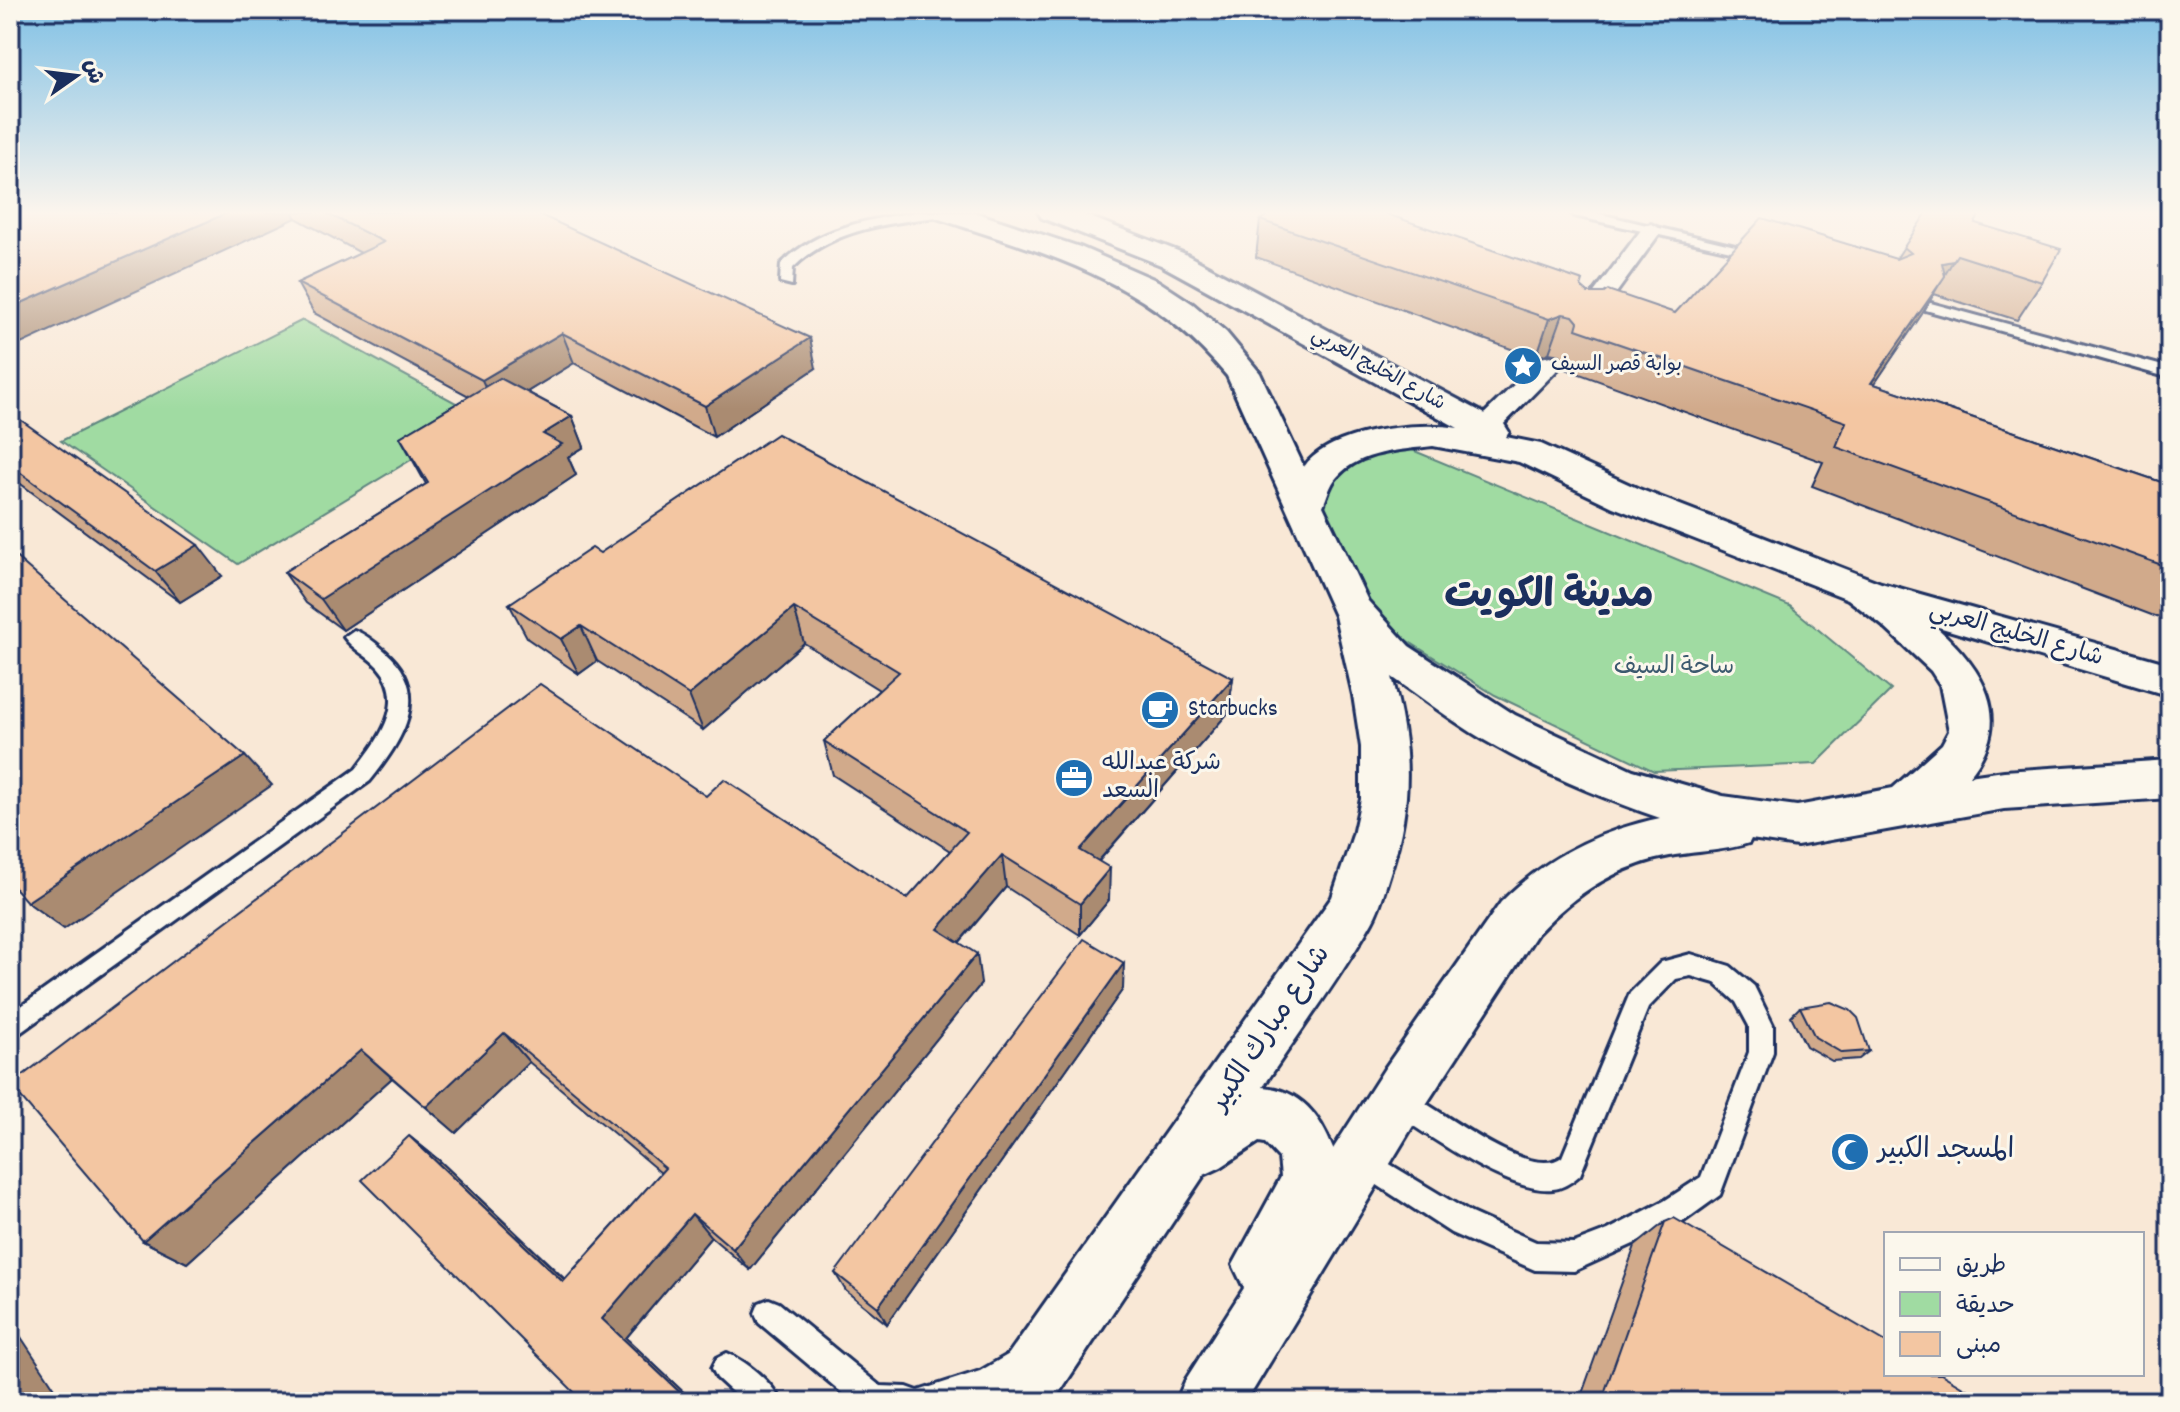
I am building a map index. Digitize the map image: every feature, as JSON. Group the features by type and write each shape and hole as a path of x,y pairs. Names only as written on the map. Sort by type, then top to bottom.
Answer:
{"main road":[{"path":"1133,278 1193,317 1223,346 1243,373 1351,609 1394,657 1499,727 1617,784 1723,816 1797,826"},
{"name":"شارع الخليج العربي","path":"1207,278 1528,452"},
{"path":"1304,505 1321,470 1347,453 1378,441 1433,435 1528,452 1626,498 1862,589 1898,616 1946,660 1961,682 1969,711 1971,731 1958,757 1934,784 1906,805"},
{"name":"شارع الخليج العربي","path":"1862,589 2170,680"},
{"name":"شارع مبارك الكبير","path":"1014,1402 1354,907 1381,822 1384,767 1379,707 1351,609"},
{"path":"1209,1402 1397,1100 1539,893 1590,861 1638,842 1691,830 1797,826 2004,790 2170,779"},
{"path":"1180,1164 1235,1121 1262,1112 1287,1122 1304,1144 1310,1179 1241,1307 1203,1402"}],"street":[{"path":"1582,324 1616,278"},
{"path":"1484,429 1550,363"}],"lane":[{"path":"787,278 787,282"},
{"path":"1927,306 2170,373"},
{"path":"10,1028 363,775 394,736 402,701 391,668 354,637"},
{"path":"1361,1160 1461,1223 1505,1244 1535,1256 1574,1257 1674,1211 1711,1186 1761,1052 1761,1025 1745,994 1722,974 1691,965 1669,970 1639,1001 1571,1166 1556,1176 1527,1174 1501,1163 1397,1100"},
{"path":"769,1313 875,1401 907,1402"},
{"path":"928,1402 987,1384 1064,1332"},
{"path":"727,1368 766,1402"}],"green space":[{"path":"303,320 482,417 238,564 61,441"},
{"name":"ساحة السيف","path":"1400,445 1790,606 1891,690 1816,764 1654,771 1495,695 1356,609 1310,508 1347,464"}],"building":[{"path":"10,278 79,278 10,308"},
{"path":"308,278 678,278 810,338 705,406 562,333 482,380 297,283"},
{"path":"1429,278 1574,278 1583,281 1581,287 1588,293 1608,290 1675,313 1707,278 1944,278 1871,383 2170,485 2170,568 1836,447 1846,422 1576,329 1578,322 1573,316 1563,314 1549,319"},
{"path":"500,378 572,416 543,434 562,444 321,599 284,572 428,483 400,437"},
{"path":"15,416 198,545 155,571 10,465 10,419"},
{"path":"777,434 1233,678 1080,850 1110,868 1080,904 1002,855 938,929 977,954 733,1249 692,1214 602,1319 690,1402 584,1402 362,1180 409,1136 563,1282 665,1168 504,1033 426,1107 361,1050 143,1241 10,1085 540,684 706,796 724,779 907,899 967,832 824,741 899,672 794,608 689,695 581,626 561,639 509,604 592,548 600,553"},
{"path":"10,552 245,756 27,902 10,883"},
{"path":"1084,939 1124,963 878,1307 835,1273"},
{"path":"1831,1002 1850,1010 1858,1018 1869,1051 1842,1053 1815,1037 1800,1007"},
{"path":"1674,1218 1884,1341 1884,1376 1944,1376 1988,1402 1601,1402 1665,1222"}],"place":[{"name":"بوابة قصر السيف","path":"1523,366"},
{"name":"Starbucks","path":"1160,710"},
{"name":"شركة عبدالله السعد","path":"1074,778"},
{"name":"المسجد الكبير","path":"1850,1152"}],"district":[{"name":"مدينة الكويت","path":"1549,598"}]}
